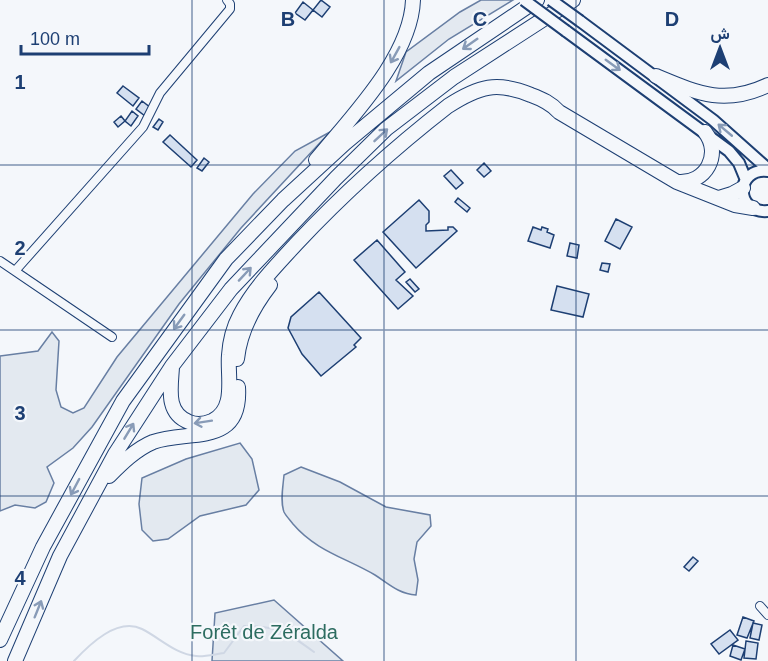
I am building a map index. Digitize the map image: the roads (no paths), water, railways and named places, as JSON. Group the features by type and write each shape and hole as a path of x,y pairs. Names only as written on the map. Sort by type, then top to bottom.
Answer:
{"highway":[{"path":"284,200 389,67 408,30 412,0"},
{"path":"0,640 43,547 123,401 226,259 345,143 429,73 537,0"},
{"path":"15,661 60,556 98,486 172,366 231,289 336,178 386,129 454,77 570,2 582,0"},
{"path":"656,76 690,90 724,96 742,96 768,85"},
{"path":"172,366 171,403 178,415 189,422 198,424 216,419 228,400 229,354 234,327 251,294 316,223 360,180 448,106 484,89 495,86 511,87 546,101 559,112"},
{"path":"98,486 130,457 152,442 176,437 206,435 217,431 227,423 238,398 237,366 241,338 268,287 342,209 446,116 469,103 502,93 518,96 559,112 677,182 735,205 762,212"},
{"path":"677,182 693,180 702,175 709,166 712,151 705,132"},
{"path":"719,198 745,184"}],"main road":[{"path":"524,0 729,151 739,164 745,184 746,202 762,212"},
{"path":"551,0 727,131 768,170"},
{"path":"745,184 754,172 768,170"}],"street":[{"path":"15,271 142,128 160,93 230,9 231,4 227,0"},
{"path":"0,261 112,338"},
{"path":"760,606 768,615"}],"waterway":[{"path":"74,661 104,635 113,630 133,626 188,655 206,656 224,653 244,626 282,631 314,652"}],"park label":[{"name":"Forêt de Zéralda","path":"264,632"}]}
